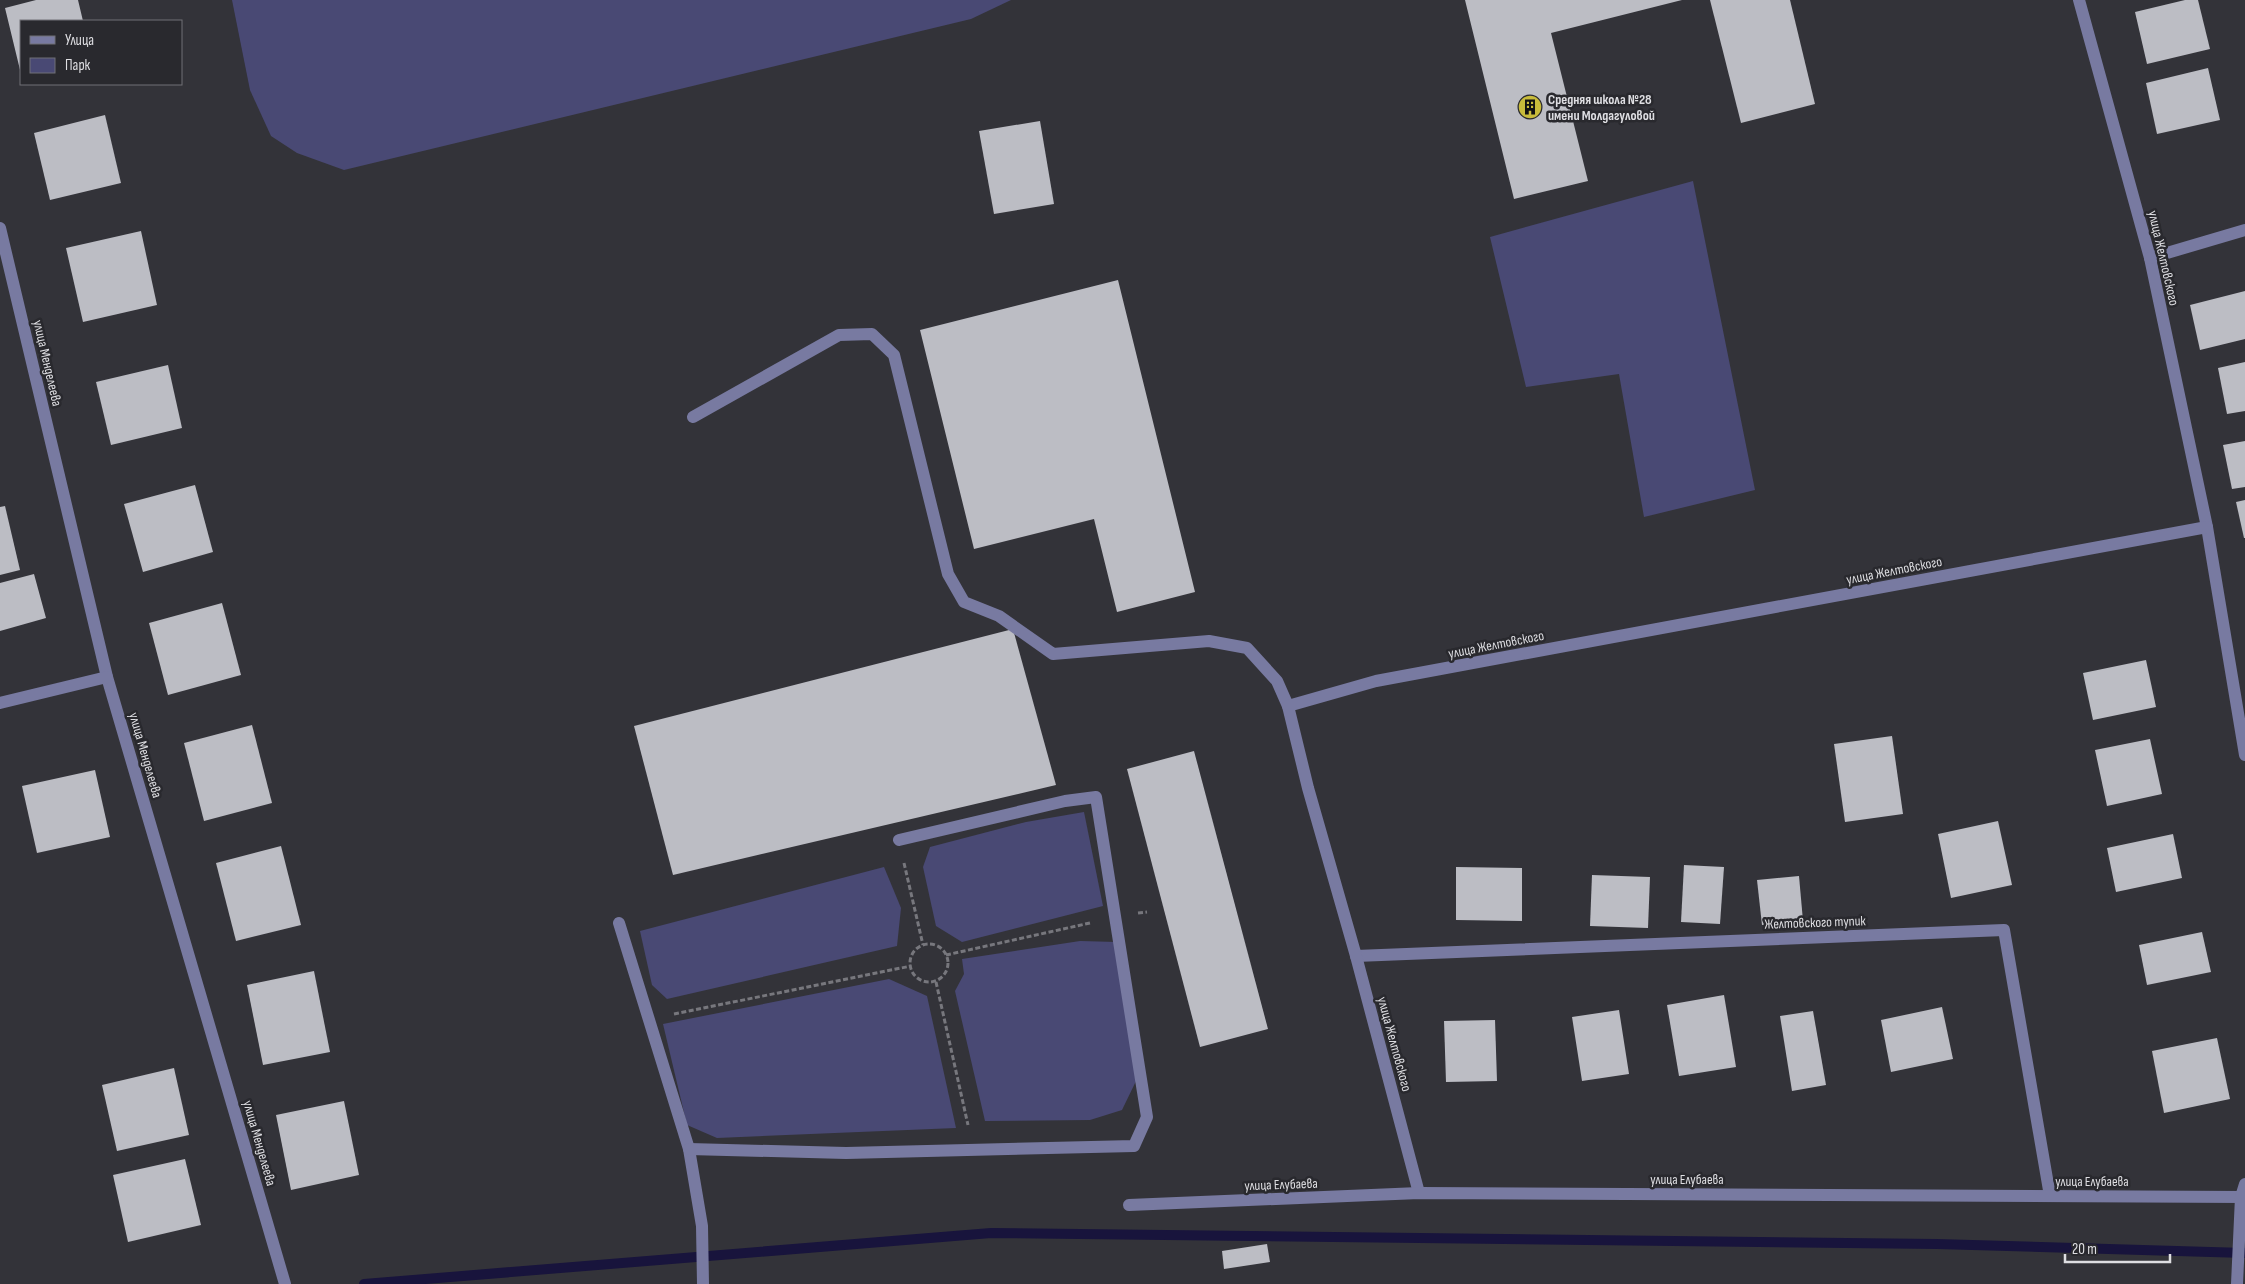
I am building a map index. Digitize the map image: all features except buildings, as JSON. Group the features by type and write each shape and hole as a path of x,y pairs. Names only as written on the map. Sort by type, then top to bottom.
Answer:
{"street":[{"name":"улица Желтовского","path":"2080,0 2150,258 2207,527 2245,755"},
{"name":"улица Менделеева","path":"0,228 108,677 285,1284"},
{"path":"2150,258 2245,230"},
{"path":"693,417 839,335 872,334 894,355 948,574 964,602 999,616 1053,654 1209,641 1247,648 1277,682 1288,706"},
{"name":"улица Желтовского","path":"1419,1193 1356,956 1308,788 1288,706 1376,681 2207,527"},
{"path":"0,703 108,677"},
{"path":"689,1149 846,1153 1134,1146 1147,1117 1096,797 1065,801 899,840"},
{"path":"619,923 689,1149 702,1226 703,1284"},
{"name":"Желтовского тупик","path":"1356,956 2004,930 2050,1196"},
{"path":"2237,1284 2239,1222 2245,1184"},
{"name":"улица Елубаева","path":"1129,1205 1419,1193 2243,1197"}],"path":[{"path":"899,840 923,945"},
{"path":"946,955 1115,917 1148,912"},
{"path":"930,943 942,948 946,955 948,960 946,973 936,982 922,982 911,972 910,959 917,948 923,945 930,943"},
{"path":"649,1019 911,966"},
{"path":"936,982 973,1150"}],"green space":[{"path":"232,0 1011,0 971,19 344,170 297,153 271,136 250,90"},
{"path":"1693,181 1755,490 1644,517 1619,374 1526,387 1490,237"},
{"path":"1084,812 1103,906 962,942 936,926 923,867 930,847 1026,822"},
{"path":"884,867 901,908 897,946 667,999 652,985 640,931"},
{"path":"1080,941 1117,942 1137,1079 1122,1110 1090,1120 985,1121 955,991 964,974 962,959"},
{"path":"889,979 927,996 956,1128 717,1138 687,1125 663,1024"}],"waterway":[{"path":"364,1284 991,1233 1937,1244 2245,1253"}],"place":[{"name":"Средняя школа №28 имени Молдагуловой","path":"1530,107"}]}
